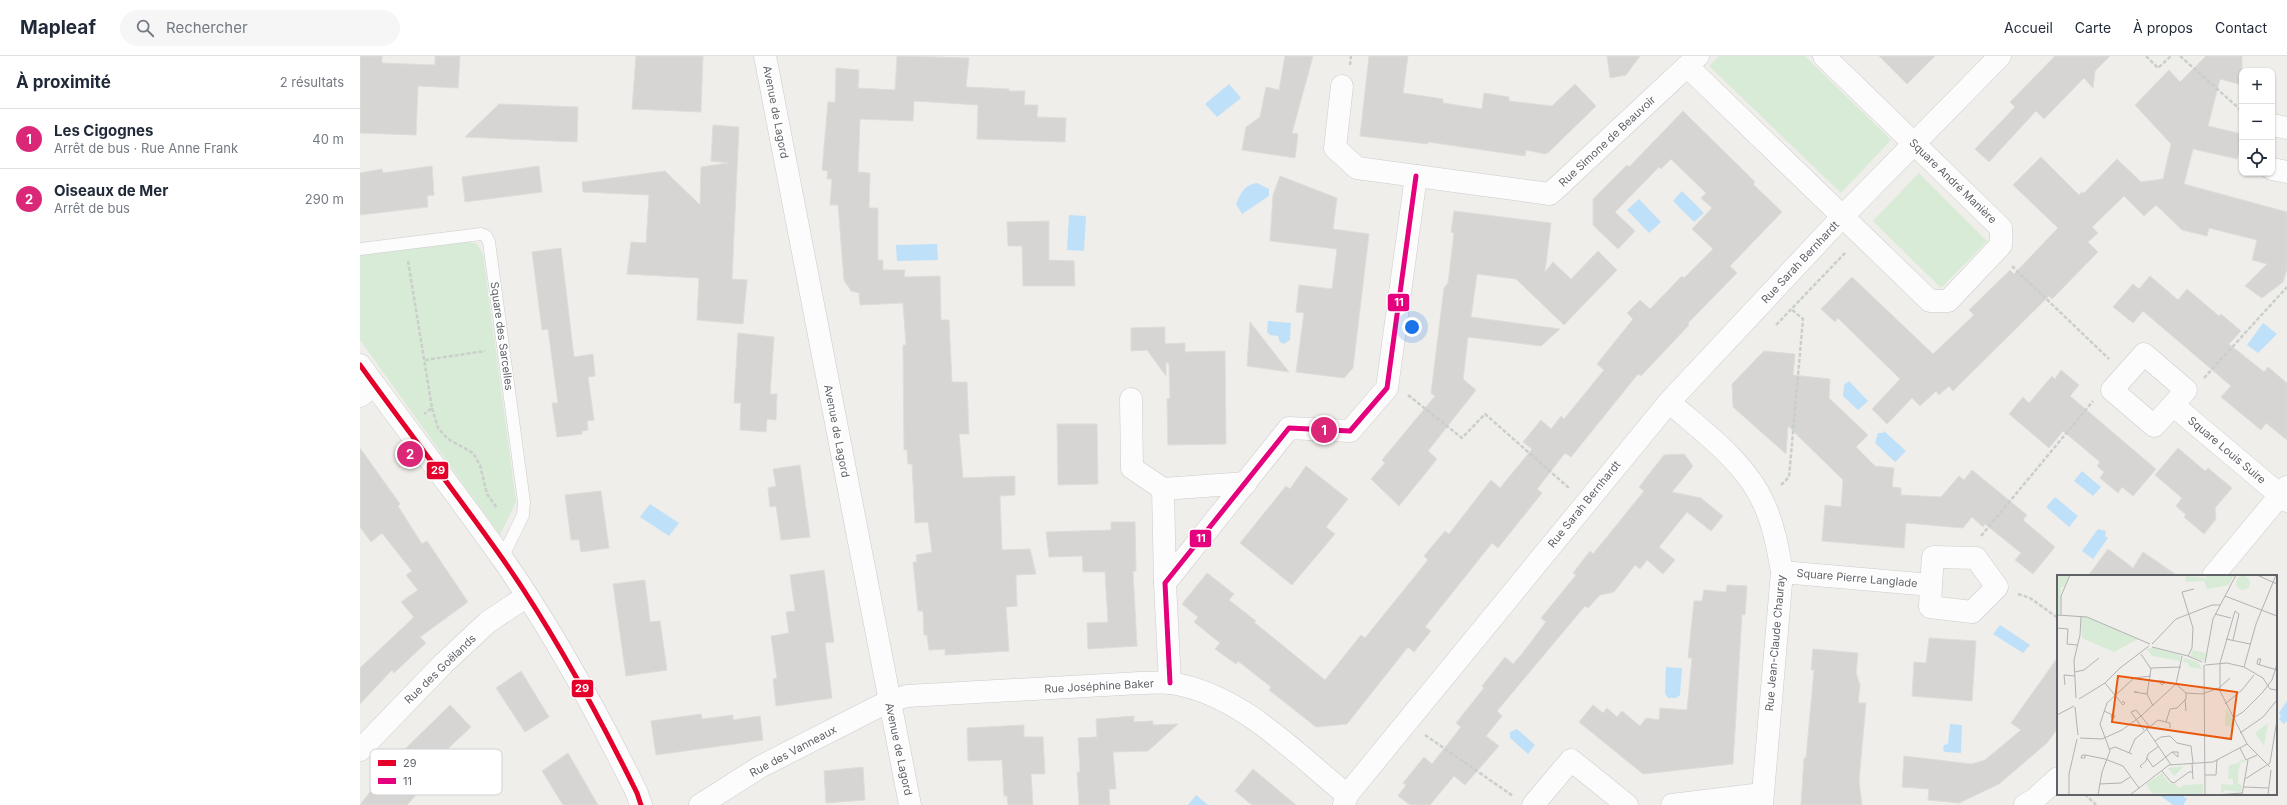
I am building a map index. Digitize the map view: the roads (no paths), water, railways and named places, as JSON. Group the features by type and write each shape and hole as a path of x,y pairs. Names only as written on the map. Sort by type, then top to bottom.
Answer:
{"street":[{"name":"Avenue de Lagord","path":"765,56 910,805"},
{"name":"Square André Manière","path":"1693,61 1842,217 1930,301 1948,301 2001,245 2001,228 1824,56"},
{"name":"Rue Sarah Bernhardt","path":"1345,800 1406,722 1669,402 1842,217 2000,56"},
{"name":"Rue Simone de Beauvoir","path":"1342,86 1335,148 1357,168 1550,194 1693,61"},
{"path":"2275,126 2287,128"},
{"path":"2275,170 2287,172"},
{"path":"1165,583 1289,428 1350,431 1387,388 1416,176"},
{"name":"Square Louis Suire","path":"2180,397 2154,426 2119,382 2144,354 2180,397 2285,494"},
{"path":"360,365 367,390 405,427 502,558 527,596 589,698 641,805"},
{"path":"1131,399 1132,468 1163,489 1246,483"},
{"name":"Rue Jean-Claude Chauray","path":"1669,402 1744,472 1764,503 1775,534 1782,572 1762,800"},
{"path":"1163,489 1165,583 1170,683"},
{"path":"2214,575 2285,494"},
{"name":"Square Pierre Langlade","path":"1933,557 1976,558 1997,587 1972,612 1930,606 1931,585 1933,557"},
{"name":"Square Pierre Langlade","path":"1782,572 1931,585"},
{"name":"Rue des Goëlands","path":"360,750 443,664 488,622 527,596"},
{"name":"Rue Joséphine Baker","path":"889,701 907,696 1140,683 1170,683 1196,689 1243,710 1345,800"},
{"name":"Rue des Vanneaux","path":"700,805 760,767 889,701"},
{"path":"1523,801 1571,760 1627,805"},
{"path":"2025,805 2035,799 2057,779"},
{"path":"1672,805 1762,800"}],"lane":[{"name":"Square des Sarcelles","path":"360,249 481,234 486,236 489,242 524,502 523,515 502,558"}],"water":[{"path":"1229,84 1241,98 1217,117 1205,104"},
{"path":"1257,183 1269,189 1269,196 1242,214 1236,204 1246,188"},
{"path":"1682,191 1704,213 1694,222 1673,201"},
{"path":"1639,199 1661,222 1649,233 1627,210"},
{"path":"1069,215 1086,216 1084,251 1067,250"},
{"path":"937,244 938,260 897,261 896,245"},
{"path":"1268,321 1291,323 1290,340 1284,344 1280,342 1278,336 1270,335 1267,332"},
{"path":"2263,323 2277,334 2258,353 2247,345"},
{"path":"1849,381 1868,401 1858,410 1843,396 1844,385"},
{"path":"1884,431 1906,451 1895,462 1875,443 1878,433 1883,433"},
{"path":"2082,471 2101,487 2093,496 2074,481"},
{"path":"2055,497 2078,516 2069,527 2046,507"},
{"path":"650,504 679,523 669,536 640,517"},
{"path":"2098,529 2106,531 2105,536 2108,538 2093,559 2082,551"},
{"path":"2000,625 2030,645 2023,653 1993,634"},
{"path":"1666,667 1682,668 1680,695 1676,698 1668,698 1665,693"},
{"path":"2287,701 2287,721 2284,724 2279,719 2281,715 2279,713"},
{"path":"1950,724 1962,725 1961,753 1945,752 1943,750 1944,745 1948,744"},
{"path":"1517,729 1535,745 1528,754 1510,738 1510,732"},
{"path":"1196,795 1208,805 1188,805"},
{"path":"2159,795 2181,795 2187,799 2183,805 2173,805"}],"place":[{"name":"Les Cigognes","path":"1324,430"},
{"name":"Oiseaux de Mer","path":"410,454"}]}
